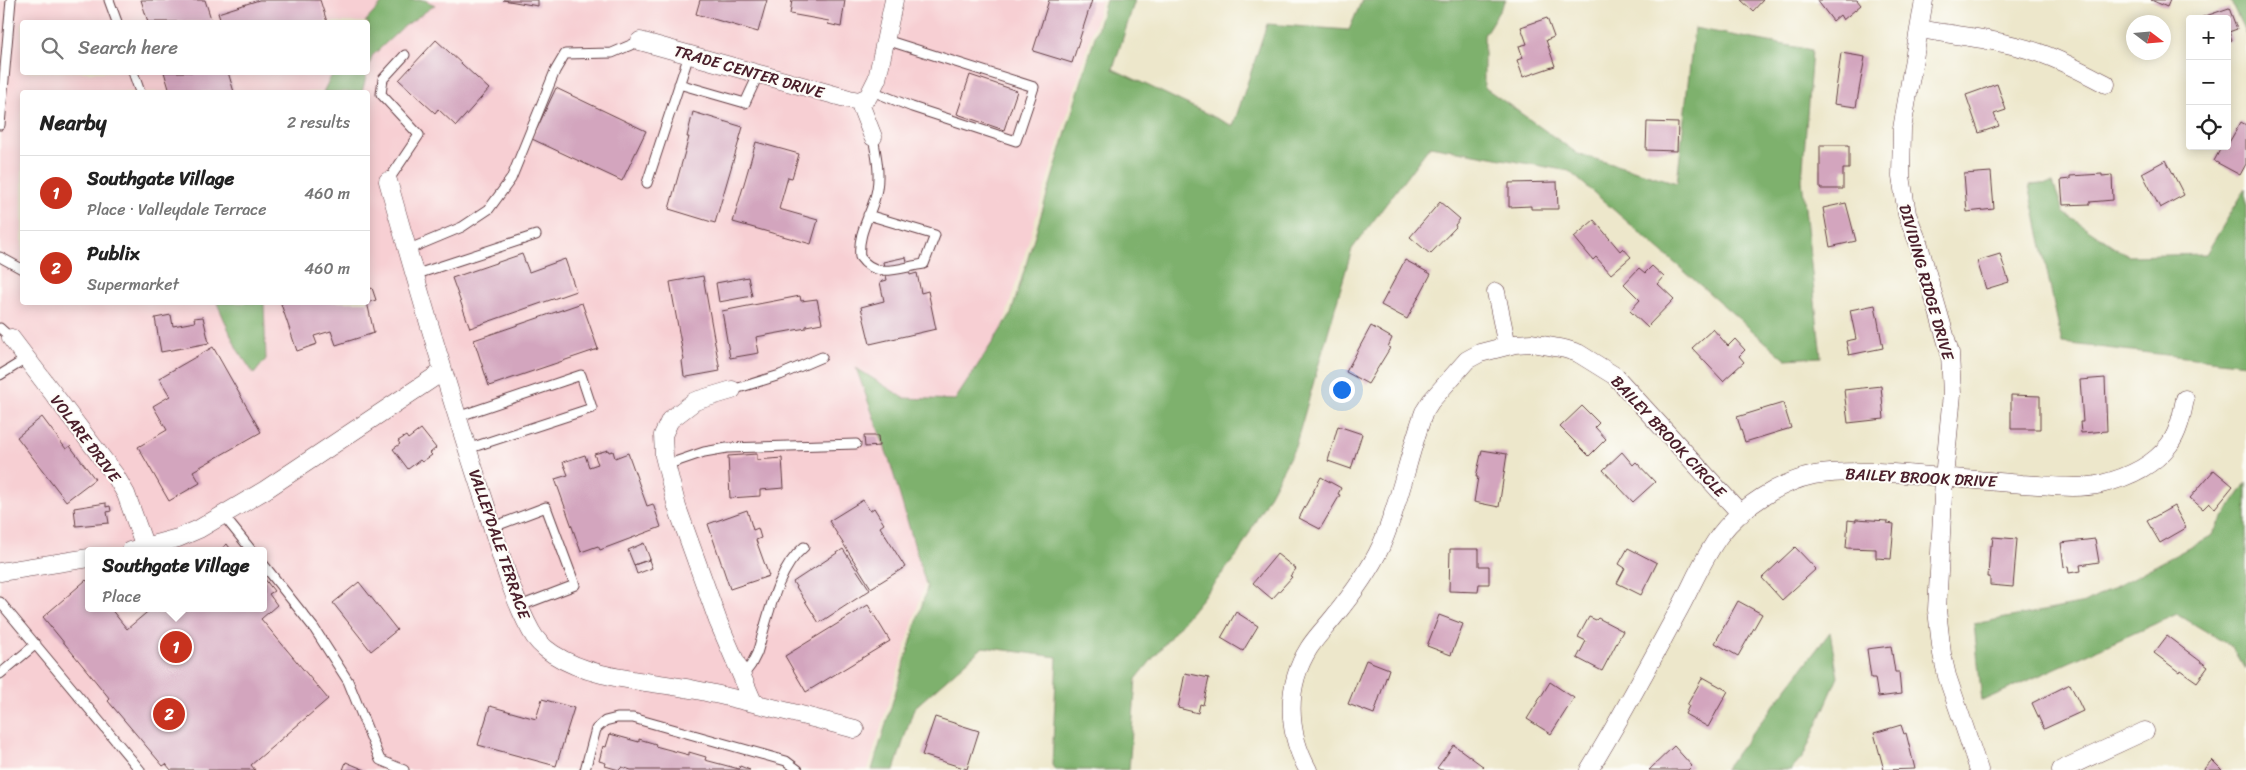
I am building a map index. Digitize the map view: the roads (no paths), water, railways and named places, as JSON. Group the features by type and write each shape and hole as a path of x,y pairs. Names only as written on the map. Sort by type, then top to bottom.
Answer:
{"street":[{"path":"873,138 866,96 877,80 894,0"},
{"name":"DIVIDING RIDGE DRIVE","path":"1924,0 1902,129 1901,176 1907,214 1918,242 1950,353 1952,394 1944,478 1937,610 1938,630 1947,676 1979,770"},
{"path":"1920,29 1981,39 2040,53 2068,64 2106,84"},
{"name":"TRADE CENTER DRIVE","path":"640,41 759,73 849,100 866,96"},
{"name":"VALLEYDALE TERRACE","path":"388,181 442,372 467,449 520,606 531,632 541,645 554,655 582,668 609,676 692,689 753,702 855,729"},
{"path":"1496,292 1507,346"},
{"name":"VOLARE DRIVE","path":"5,333 115,475 126,494 137,547"},
{"name":"BAILEY BROOK CIRCLE","path":"1308,770 1295,744 1291,718 1295,680 1300,667 1309,648 1367,572 1390,522 1419,425 1431,401 1467,360 1480,353 1507,346 1532,343 1565,349 1604,368 1627,388 1741,514"},
{"path":"144,547 178,538 266,490 442,372"},
{"path":"732,390 695,401 670,420 663,435 664,456 677,507 718,621 753,702"},
{"name":"BAILEY BROOK DRIVE","path":"1589,770 1613,730 1719,536 1741,514 1783,487 1814,475 1851,472 1878,472 2079,486 2100,484 2121,478 2156,459 2170,444 2177,429 2185,398"},
{"path":"0,572 85,558"},
{"path":"2061,770 2145,731"}],"lane":[{"path":"0,125 11,0"},
{"path":"110,0 116,20"},
{"path":"866,96 912,107 1016,141 1034,87 886,40"},
{"path":"407,250 462,227 489,210 511,179 555,71 565,54 612,53 640,41"},
{"path":"647,182 688,54"},
{"path":"388,181 419,135 381,94 383,79 405,55"},
{"path":"679,84 745,103 759,73"},
{"path":"134,75 139,90"},
{"path":"868,215 935,235 924,264 881,271 871,269 860,257 860,235 877,190 878,166 873,138"},
{"path":"414,275 536,235"},
{"path":"0,258 20,268"},
{"path":"732,390 780,375 822,357"},
{"path":"0,375 26,359"},
{"path":"457,416 581,375 592,408 467,449"},
{"path":"666,465 704,452 727,448 856,444"},
{"path":"493,527 546,507 575,586 520,606"},
{"path":"224,514 249,547"},
{"path":"742,677 751,665 756,653 782,574 793,556 804,547"},
{"path":"267,569 314,628 348,681 380,760 404,770"},
{"path":"0,602 140,770"},
{"path":"0,674 36,644"},
{"path":"585,770 596,729 605,721 633,718 786,761 798,770"}],"place":[{"name":"Southgate Village","path":"176,647"},
{"name":"Publix","path":"169,714"}]}
